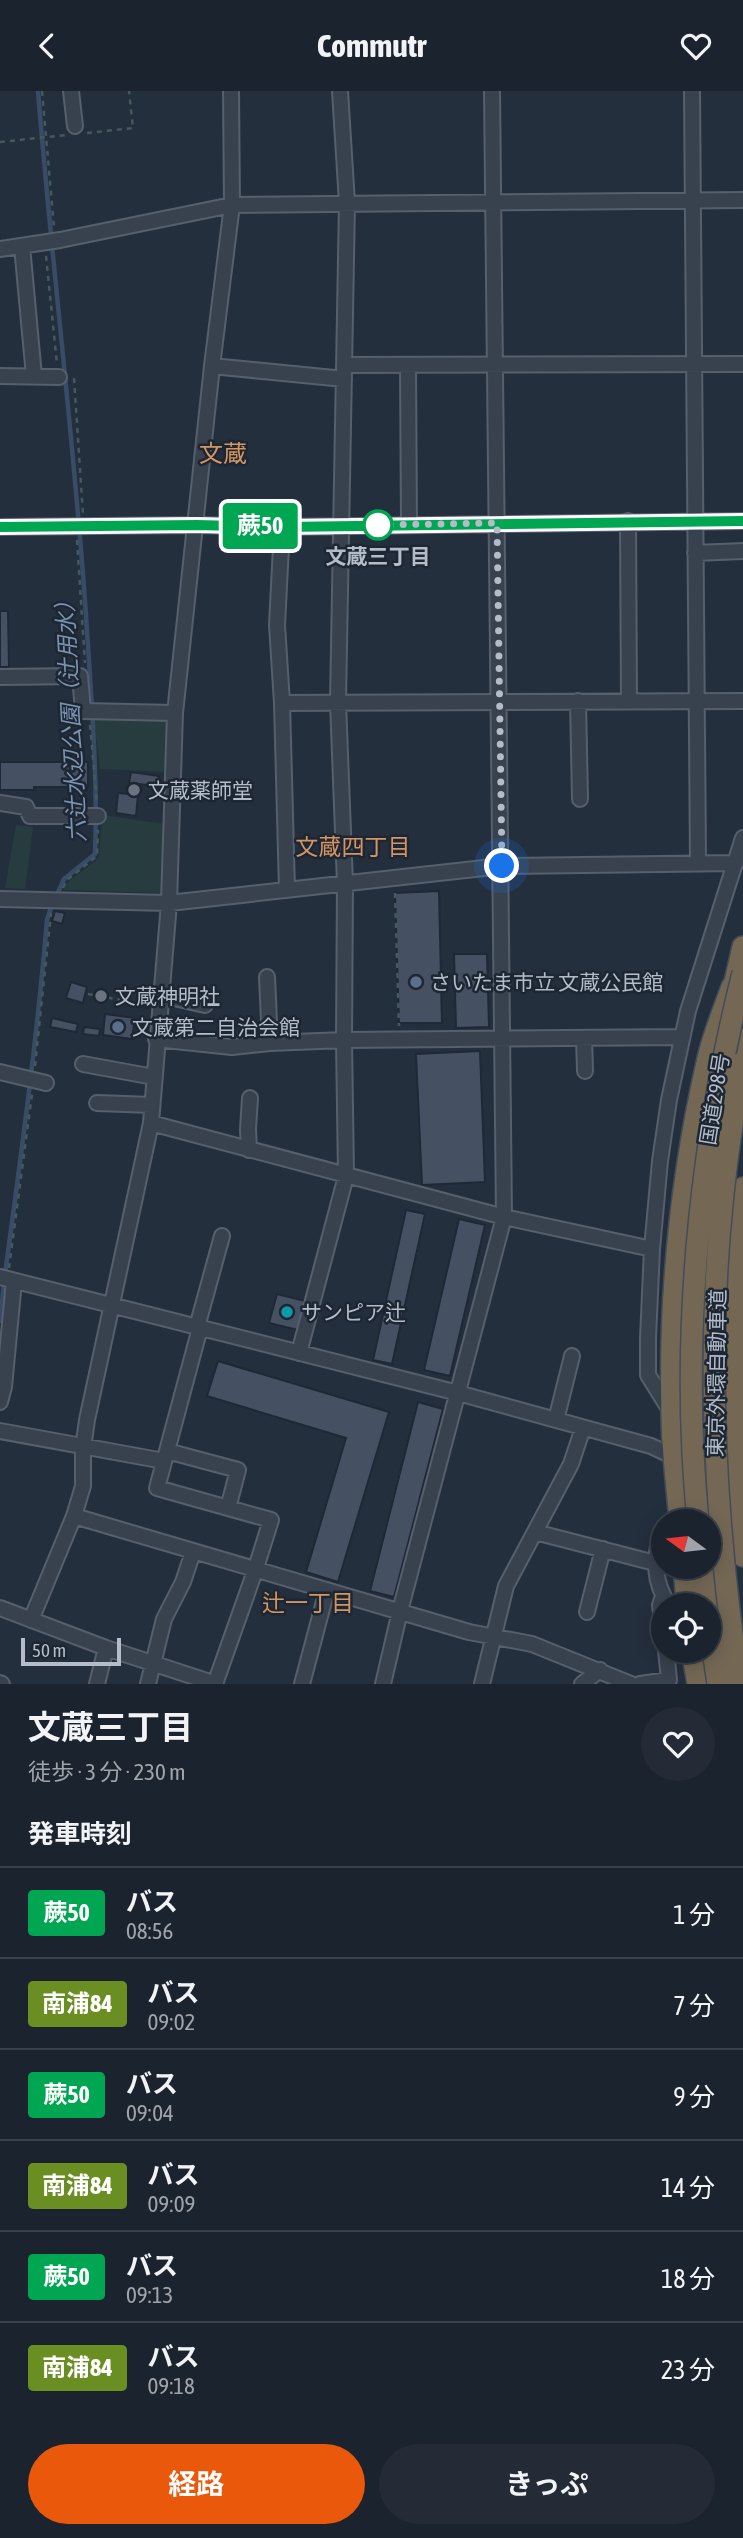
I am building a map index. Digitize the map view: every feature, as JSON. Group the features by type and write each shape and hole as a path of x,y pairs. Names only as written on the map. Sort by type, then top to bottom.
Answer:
{"highway":[{"name":"国道298号","path":"743,947 740,973 723,1038 712,1172 743,1040"},
{"path":"676,1509 672,1332 688,1166 707,1061 740,973"},
{"name":"東京外環自動車道","path":"698,1509 693,1378 699,1242 711,1130 740,973"},
{"name":"東京外環自動車道","path":"739,1684 723,1573 717,1502 714,1379 715,1310 724,1191 743,1062"},
{"path":"743,1188 734,1285 743,1556"},
{"path":"694,1663 698,1684"},
{"path":"715,1663 718,1684"}],"street":[{"path":"71,91 75,126"},
{"path":"31,1620 74,1516 83,1486 83,1448 94,1380 151,1123 169,903 175,713 212,366 233,205 231,91"},
{"path":"299,1353 346,1176 345,884 338,702 347,203 340,91"},
{"path":"383,1684 504,1217 492,91"},
{"path":"692,91 698,863"},
{"path":"0,250 233,205 743,200"},
{"path":"22,246 34,376"},
{"path":"212,366 344,372 408,365 743,364"},
{"path":"408,365 409,525"},
{"path":"0,376 59,377"},
{"path":"628,521 629,701"},
{"path":"0,527 282,527 743,521"},
{"path":"282,527 277,625 282,703 286,890"},
{"path":"695,553 743,551"},
{"path":"0,677 80,676 83,711 175,713"},
{"path":"282,703 743,701"},
{"path":"578,702 580,799"},
{"path":"0,803 26,807 30,816 98,816"},
{"path":"672,1413 648,1375 652,1249 666,1124 688,1011 743,838"},
{"path":"0,899 169,903 502,866 736,863"},
{"path":"267,977 270,1043"},
{"path":"160,1001 205,1005"},
{"path":"156,1039 232,1048 270,1043 344,1040 682,1037"},
{"path":"584,1038 585,1071"},
{"path":"83,1064 154,1077"},
{"path":"0,1072 46,1083"},
{"path":"250,1098 250,1150"},
{"path":"97,1103 152,1105"},
{"path":"151,1123 504,1217 652,1249"},
{"path":"0,1608 106,1648 215,1684 271,1520 157,1488 222,1236"},
{"path":"0,1402 4,1387 8,1279 458,1393 651,1445 741,1489"},
{"path":"556,1420 572,1356"},
{"path":"482,1684 506,1586 571,1464 583,1427"},
{"path":"0,1431 83,1448 165,1456 238,1470 229,1508"},
{"path":"74,1516 400,1611 494,1637 532,1644 631,1684"},
{"path":"535,1532 651,1562"},
{"path":"587,1612 603,1549"},
{"path":"148,1684 164,1619 183,1582 193,1552"},
{"path":"302,1684 327,1590"},
{"path":"97,1684 106,1648"},
{"path":"640,1684 669,1679 667,1663"},
{"path":"582,1684 600,1670"}],"path":[{"path":"42,91 52,241"},
{"path":"66,880 97,856 98,816"},
{"path":"394,877 400,1040"},
{"path":"88,993 160,1001"}],"green space":[{"path":"93,711 168,716 167,772 100,769"},
{"path":"102,815 166,824 164,893 64,890 67,883 99,858"},
{"path":"16,825 33,827 25,889 5,888"}],"building":[{"path":"0,611 8,611 9,667 0,667"},
{"path":"0,762 88,762 88,787 0,790"},
{"path":"131,772 159,776 157,786 129,783"},
{"path":"118,793 138,795 136,816 116,813"},
{"path":"439,891 442,1023 399,1023 395,893"},
{"path":"55,911 65,913 62,924 52,921"},
{"path":"454,954 487,954 489,1027 456,1028"},
{"path":"71,982 87,987 83,1003 66,998"},
{"path":"105,1014 135,1018 132,1039 103,1035"},
{"path":"52,1018 78,1024 76,1032 50,1027"},
{"path":"84,1027 100,1029 99,1036 83,1034"},
{"path":"480,1051 485,1182 422,1185 416,1054"},
{"path":"406,1210 425,1214 392,1364 373,1360"},
{"path":"459,1219 485,1225 450,1376 424,1370"},
{"name":"サンピア辻","path":"277,1294 305,1301 298,1330 269,1323"},
{"path":"218,1361 389,1412 338,1582 306,1572 346,1438 207,1396"},
{"path":"418,1402 443,1409 394,1597 370,1591"}],"waterway":[{"name":"六辻水辺公園（辻用水）","path":"38,91 81,549 96,794 95,854 64,879 56,897"},
{"name":"六辻水辺公園（辻用水）","path":"5,1274 34,1053 47,920 52,904"},
{"name":"六辻水辺公園（辻用水）","path":"0,1321 4,1283"}],"bus line":[{"name":"蕨50","path":"0,527 282,527 743,521"}],"place":[{"name":"文蔵三丁目","path":"378,525"},
{"name":"文蔵薬師堂","path":"134,790"},
{"name":"さいたま市立 文蔵公民館","path":"416,982"},
{"name":"文蔵神明社","path":"101,996"},
{"name":"文蔵第二自治会館","path":"118,1027"},
{"name":"サンピア辻","path":"287,1312"}],"district":[{"name":"文蔵","path":"223,453"},
{"name":"文蔵四丁目","path":"353,847"},
{"name":"辻一丁目","path":"308,1603"}],"route":[{"path":"378,525 497,523 502,866"}]}
